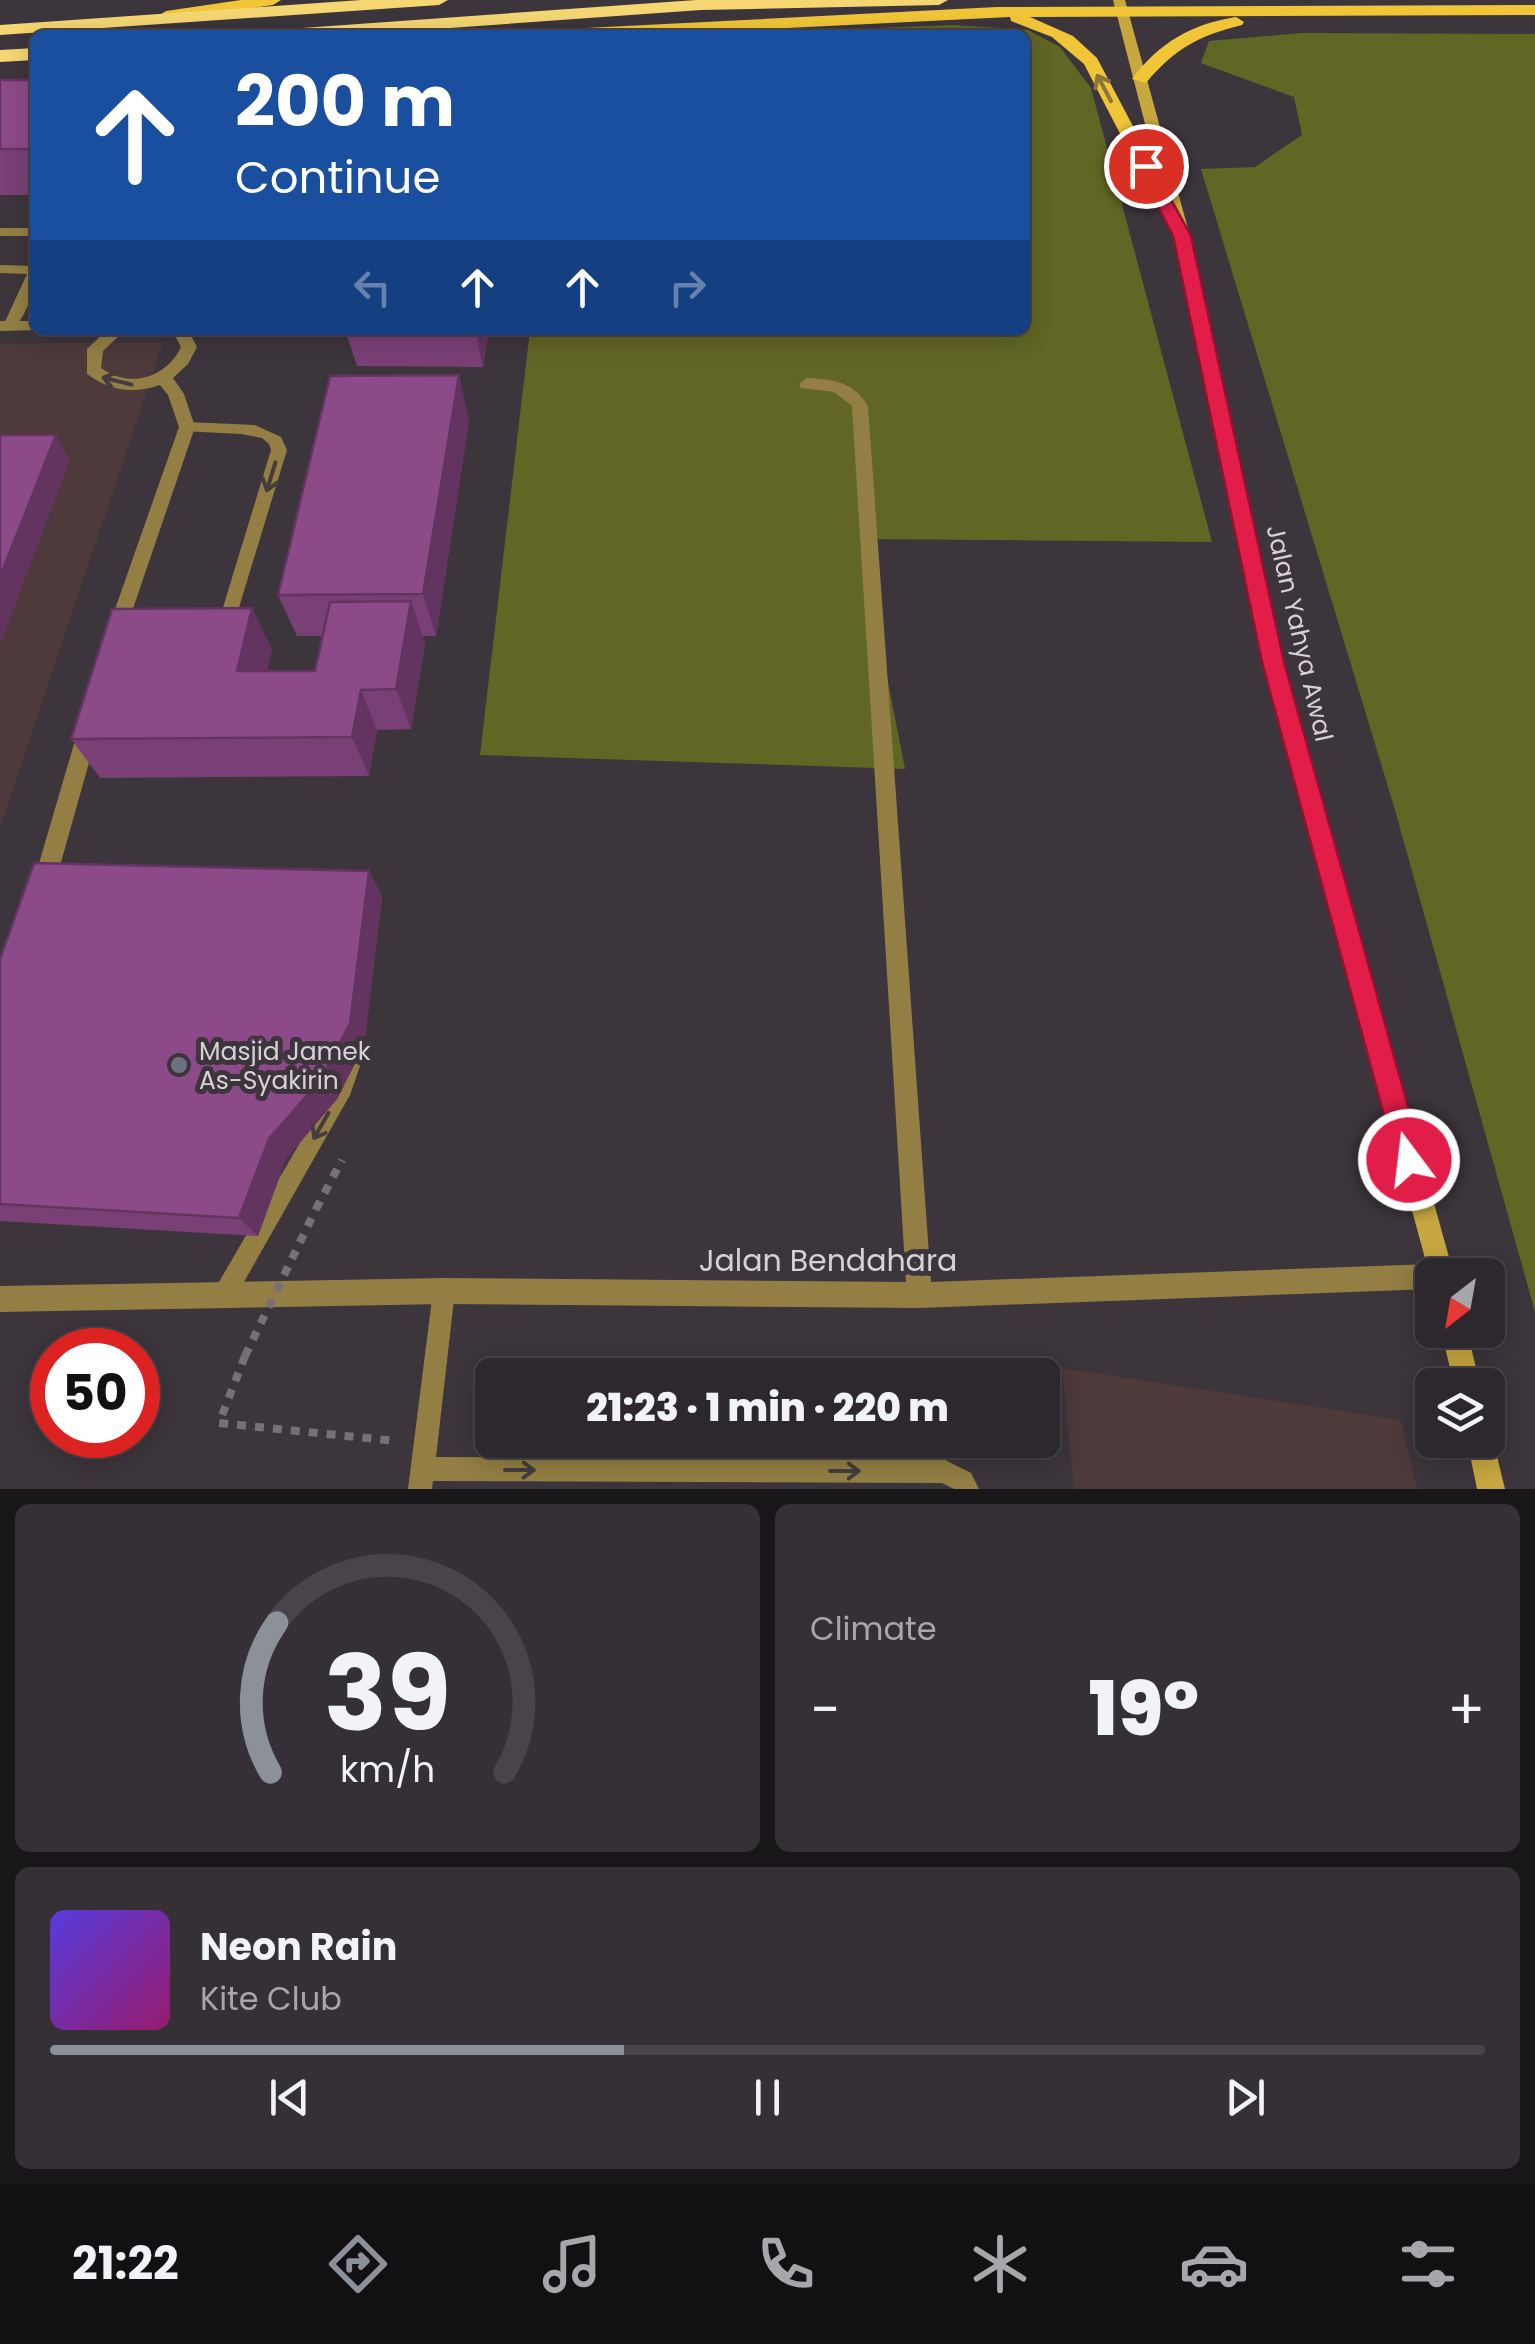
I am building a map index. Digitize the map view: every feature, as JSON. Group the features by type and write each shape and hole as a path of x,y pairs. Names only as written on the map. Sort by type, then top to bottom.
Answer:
{"highway":[{"path":"0,30 439,0"},
{"path":"345,30 700,5 939,0"},
{"path":"0,56 30,54"}],"main road":[{"path":"146,19 273,0"},
{"path":"1196,0 1236,11"},
{"path":"644,30 1121,5 1236,11 1535,10"},
{"name":"Jalan Yahya Awal","path":"1121,5 1182,236 1273,662 1436,1258"},
{"path":"1140,79 1173,43 1216,24 1366,11"},
{"path":"997,12 1032,22 1078,45 1091,62 1182,236"},
{"path":"1484,1458 1492,1489"}],"street":[{"path":"103,335 91,360 93,370 102,378 130,386 163,377 185,358 188,347 182,335"},
{"path":"122,642 187,427 176,394 163,377"},
{"path":"807,384 840,388 853,394 860,406 919,1295"},
{"path":"46,896 96,700"},
{"name":"Jalan Bendahara","path":"0,1299 444,1292 919,1295 1415,1279"}],"lane":[{"path":"0,232 30,232"},
{"path":"0,270 30,271"},
{"path":"5,326 30,280"},
{"path":"187,427 260,431 272,434 278,441 279,450 225,629 217,639"},
{"path":"224,1296 342,1088 358,1040"},
{"path":"444,1292 421,1479 943,1471 964,1481 967,1489"}],"path":[{"path":"342,1160 245,1356 220,1424 426,1444"}],"shaded area":[{"path":"163,342 0,829 0,344"},
{"path":"1062,1368 1401,1420 1417,1489 1074,1489"}],"green space":[{"path":"953,25 1028,30 824,30"},
{"path":"1030,31 1060,47 1091,88 1212,542 860,539 905,769 480,755 529,335 1030,335"},
{"path":"1302,33 1535,34 1535,1312 1395,810 1201,169 1255,167 1302,135 1294,97 1201,63 1209,41"}],"building":[{"path":"0,80 30,80 30,149 0,149"},
{"path":"459,375 423,594 278,595 330,376"},
{"path":"0,435 56,435 0,577"},
{"path":"411,601 396,689 361,690 352,737 71,739 112,609 252,608 237,671 315,671 330,602"},
{"name":"Masjid Jamek As-Syakirin","path":"34,863 369,871 350,1023 322,1078 269,1139 239,1218 0,1204 0,959"}],"place":[{"name":"Masjid Jamek As-Syakirin","path":"179,1065"}],"route":[{"path":"1146,166 1182,236 1273,662 1409,1160"}]}
